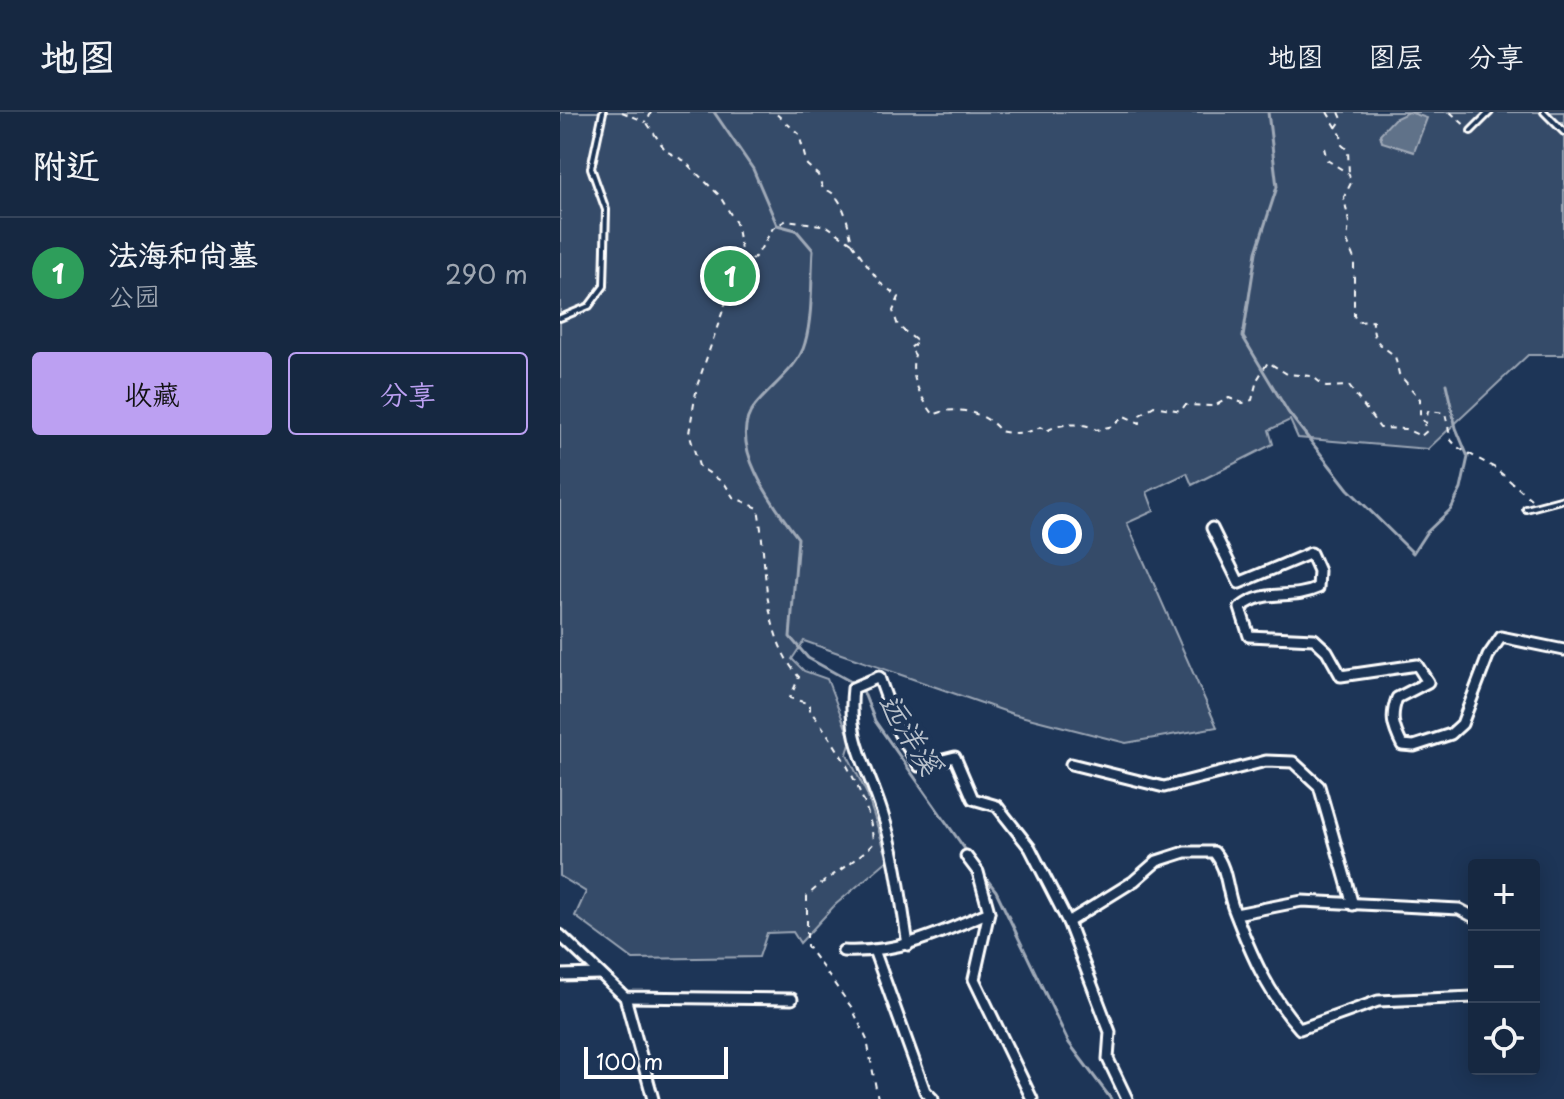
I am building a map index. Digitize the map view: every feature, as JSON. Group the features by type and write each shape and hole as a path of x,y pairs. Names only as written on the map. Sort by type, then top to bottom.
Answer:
{"street":[{"path":"1212,528 1239,583 1311,553 1319,571 1318,588 1307,593 1254,596 1240,608 1249,636 1314,639 1327,651 1341,676 1417,665 1428,682 1397,698 1392,711 1393,728 1402,745 1414,746 1451,734 1462,724 1488,656 1501,637 1564,650"},
{"path":"908,945 891,846 881,810 858,757 850,716 853,688 879,677 899,733 919,766 955,757 973,799 997,806 1030,848 1068,922 1110,1032 1108,1059 1127,1099"},
{"path":"1071,764 1164,787 1266,761 1293,762 1319,786 1353,905"},
{"path":"1068,922 1134,881 1157,861 1185,852 1214,852 1223,863 1236,914 1273,999 1300,1029 1378,1001 1468,997"},
{"path":"966,856 978,872 989,912 974,979 1032,1099"},
{"path":"1236,914 1302,901 1459,909 1468,914"},
{"path":"843,951 908,945 989,912"},
{"path":"560,935 625,997 653,1099"},
{"path":"874,950 925,1091 933,1099"},
{"path":"560,975 600,974"},
{"path":"625,997 792,999"}],"lane":[{"path":"560,318 589,306 604,286 606,210 591,168 603,112"},
{"path":"1471,131 1490,112"},
{"path":"1544,112 1564,132"},
{"path":"1526,509 1564,499"}],"path":[{"path":"622,112 647,123 666,151 683,160 719,195 736,223 742,255 697,386 689,433 699,466 725,484 733,497 758,508 773,630 781,653 799,677 790,698 810,704 810,711 828,732 858,788 873,834 873,844 807,896 807,946 852,1008 867,1040 878,1099"},
{"path":"647,123 651,112"},
{"path":"774,112 799,134 807,165 818,175 823,189 832,190 839,198 852,243 880,283 899,297 893,311 898,326 918,342 910,348 915,355 912,362 918,395 934,415 949,408 969,412 994,422 1000,431 1008,433 1033,432 1040,427 1047,431 1054,425 1090,425 1096,430 1113,426 1124,416 1140,423 1140,415 1154,406 1181,411 1185,405 1214,406 1229,398 1243,403 1252,400 1257,380 1268,362 1287,374 1312,376 1326,387 1349,386 1363,410 1371,414 1374,424 1380,428 1405,429 1421,436 1427,431 1424,424"},
{"path":"1327,112 1348,150 1351,183 1344,197 1349,223 1347,241 1354,259 1354,316 1358,322 1373,321 1372,332 1380,348 1395,356 1399,374 1420,399 1420,418 1426,423 1428,411 1445,413 1451,440 1457,447 1471,452 1511,480 1529,499 1543,505"},
{"path":"1336,129 1342,119 1339,112"},
{"path":"1450,112 1471,131"},
{"path":"1324,148 1327,160 1349,174"},
{"path":"733,276 744,270 778,226 799,219 827,226 852,243"}],"shaded area":[{"path":"560,112 1564,112 1564,355 1528,355 1428,449 1298,438 1290,420 1269,430 1273,444 1192,485 1187,473 1147,492 1154,511 1127,523 1217,727 1126,743 1013,714 804,641 792,659 804,671 827,679 851,741 847,754 867,794 888,860 835,905 800,943 793,932 767,933 759,957 633,959 575,916 586,892 560,876"},
{"path":"1409,112 1427,118 1414,152 1382,142 1380,134 1394,119"}],"waterway":[{"name":"远洋溪","path":"714,112 753,169 777,225 796,230 813,250 811,309 802,352 755,406 747,421 746,438 757,475 798,538 790,637 808,658 855,684"},
{"path":"1268,112 1277,187 1256,252 1243,337 1288,412 1348,489 1413,553 1426,533 1451,509 1461,489 1468,457 1456,428 1446,384"},
{"name":"远洋溪","path":"862,688 875,721 967,852"},
{"name":"远洋溪","path":"981,872 996,891 1069,1043 1111,1099"}],"place":[{"name":"法海和尚墓","path":"730,276"}]}
